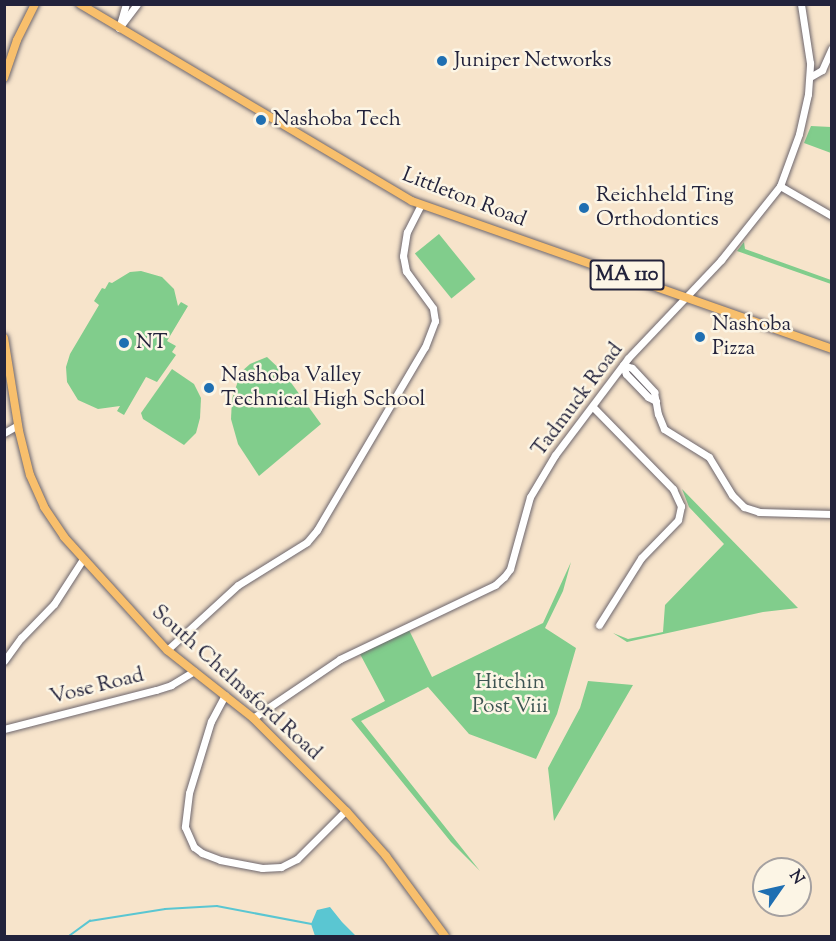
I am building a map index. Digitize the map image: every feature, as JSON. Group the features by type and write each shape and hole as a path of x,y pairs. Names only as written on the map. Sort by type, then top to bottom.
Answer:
{"main road":[{"path":"4,78 17,40 35,4"},
{"name":"Littleton Road","path":"80,4 372,180 421,205 831,349"},
{"name":"South Chelmsford Road","path":"4,338 18,425 36,491 54,522 83,559 167,650 253,718 346,810 386,855 445,936"}],"street":[{"path":"119,28 126,4"},
{"path":"119,28 137,4"},
{"name":"Tadmuck Road","path":"253,718 340,659 495,585 504,577 510,569 525,508 537,483 623,365 739,240 780,186 806,111 810,77 808,40 801,4"},
{"path":"810,77 822,70 831,48"},
{"path":"780,186 831,216"},
{"path":"167,650 238,585 307,542 317,530 425,347 435,321 433,308 406,271 403,256 407,232 421,205"},
{"path":"623,365 632,368 652,389 664,429 709,457 732,495 744,507 759,512 831,514"},
{"path":"592,407 673,489 681,506 678,520 641,558 599,625"},
{"path":"4,433 18,425"},
{"path":"4,661 7,650 58,599 83,559"},
{"name":"Vose Road","path":"4,729 156,690 171,685 194,671"},
{"path":"225,694 211,721 189,793 185,827 195,847 210,857 220,860 262,868 280,867 297,859 346,810"}],"green space":[{"path":"811,126 831,127 831,153 804,143"},
{"path":"439,234 476,279 451,299 415,254"},
{"path":"744,242 745,249 831,280 831,284 737,251"},
{"name":"NT","path":"141,271 162,277 174,289 178,306 181,302 188,306 167,341 176,346 172,352 176,355 157,382 146,377 124,415 117,411 120,406 98,409 78,400 67,382 66,367 70,354 99,305 94,301 102,288 105,289 109,282 112,283 130,272"},
{"path":"267,357 284,373 321,424 259,476 238,444 231,419 232,399 241,372 250,364"},
{"path":"172,369 194,384 201,398 200,418 196,433 184,445 143,419 141,413"},
{"path":"682,489 798,608 763,612 627,642 613,633 628,639 663,632 665,605 724,544 689,507"},
{"name":"Hitchin Post Viii","path":"571,562 563,591 545,628 576,648 557,714 536,759 469,734 428,687 361,721 480,871 451,842 351,719 385,701 360,654 409,630 432,677 543,623"},
{"name":"Hitchin Post Viii","path":"588,681 633,685 554,821 548,768 580,708"}],"water":[{"path":"330,907 356,936 315,936 311,924 317,910"}],"waterway":[{"path":"69,936 90,921 165,909 217,906 311,924"}],"place":[{"name":"Juniper Networks","path":"442,61"},
{"name":"Nashoba Tech","path":"261,120"},
{"name":"Reichheld Ting Orthodontics","path":"584,208"},
{"name":"Nashoba Pizza","path":"700,337"},
{"name":"NT","path":"124,343"},
{"name":"Nashoba Valley Technical High School","path":"209,388"}]}
